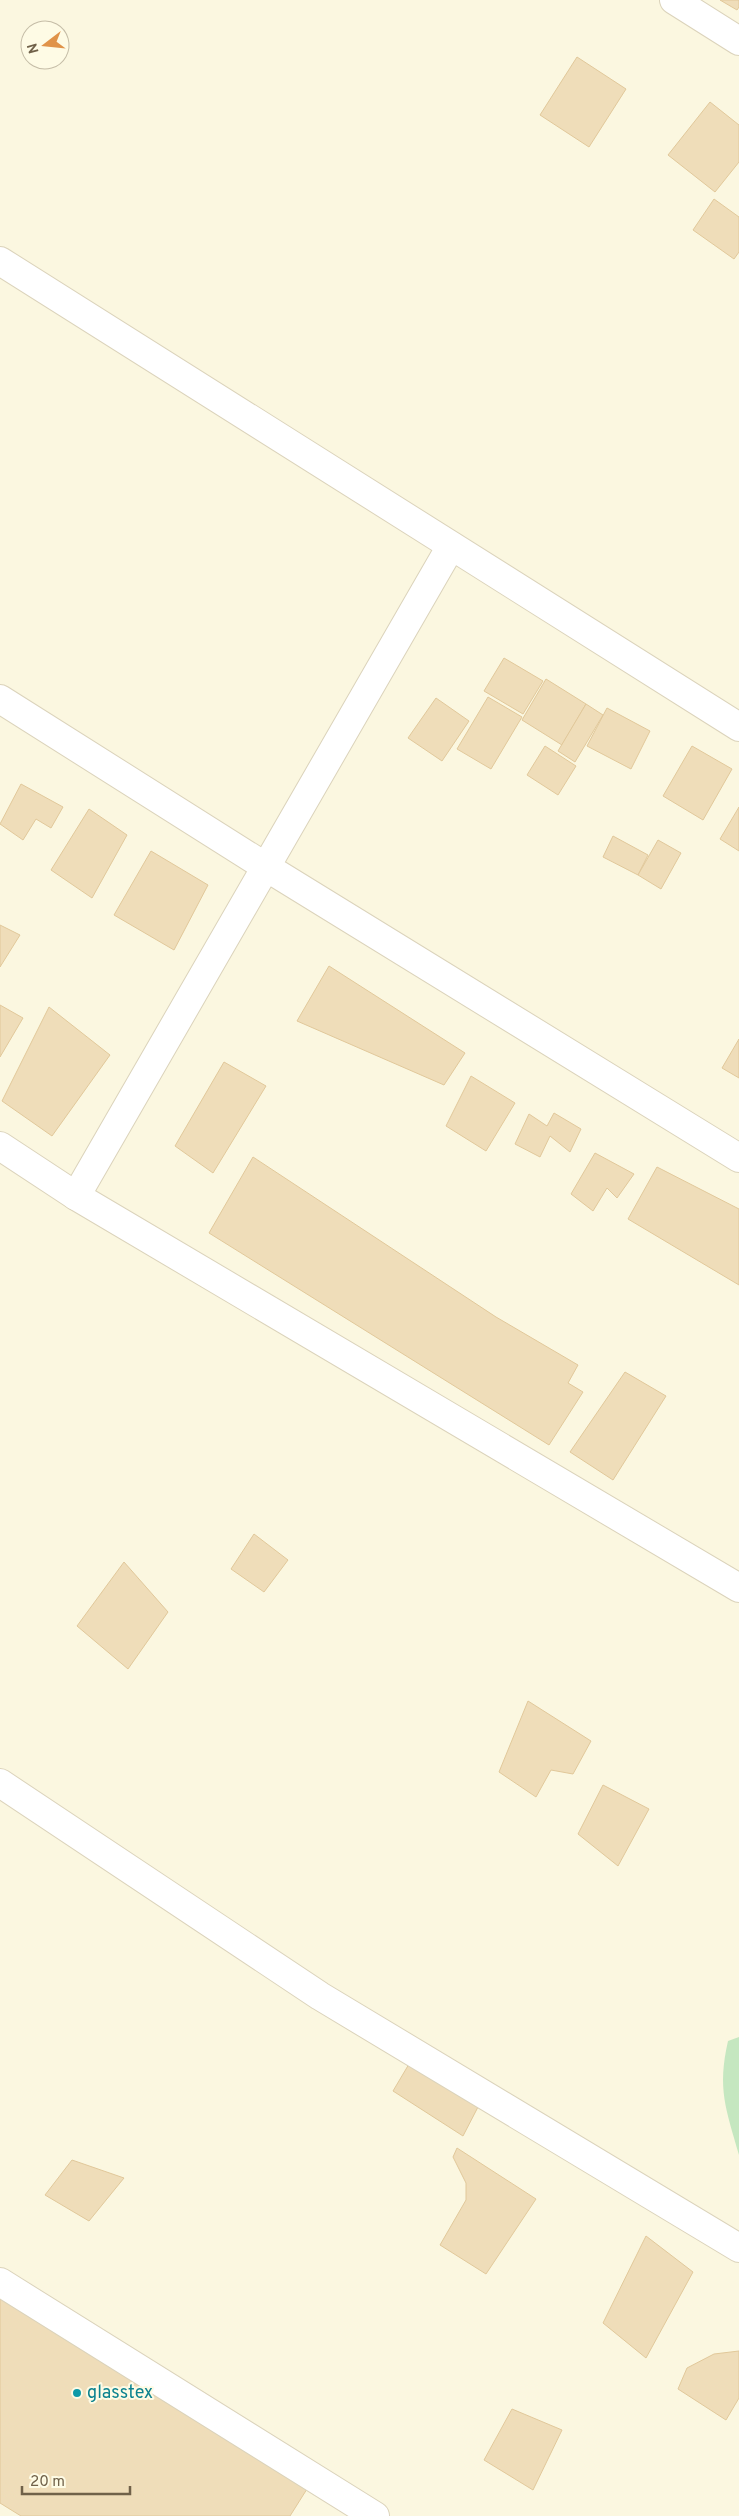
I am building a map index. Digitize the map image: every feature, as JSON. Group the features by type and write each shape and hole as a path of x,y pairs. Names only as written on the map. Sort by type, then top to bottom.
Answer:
{"street":[{"path":"674,0 739,41"},
{"path":"0,261 739,727"},
{"path":"76,1196 452,546"},
{"path":"0,699 266,868 739,1158"},
{"path":"0,1146 76,1196 739,1588"},
{"path":"0,1783 320,1996 739,2248"},
{"path":"0,2282 375,2516"}],"green space":[{"path":"739,2037 739,2155 724,2099 723,2073 728,2041"}],"building":[{"path":"720,0 739,0 739,7 737,10"},
{"path":"577,57 626,89 589,147 540,115"},
{"path":"710,102 739,125 739,162 715,192 668,155"},
{"path":"714,199 739,217 739,252 734,259 693,230"},
{"path":"504,658 543,681 523,714 484,691"},
{"path":"546,679 586,704 562,745 522,720"},
{"path":"488,697 522,717 491,769 457,749"},
{"path":"436,698 469,721 442,761 408,738"},
{"path":"586,704 603,715 575,762 558,751"},
{"path":"607,708 650,731 631,769 587,746"},
{"path":"545,746 576,766 558,795 527,775"},
{"path":"692,746 732,769 703,820 663,796"},
{"path":"21,784 63,807 51,828 36,819 23,840 0,824"},
{"path":"739,807 739,851 720,839"},
{"path":"89,809 127,835 92,898 51,870"},
{"path":"613,836 648,855 638,875 603,857"},
{"path":"658,840 681,853 661,889 638,875"},
{"path":"151,851 208,885 174,950 114,915"},
{"path":"0,925 20,935 0,967"},
{"path":"329,966 465,1053 444,1085 297,1021"},
{"path":"0,1005 23,1018 0,1057"},
{"path":"49,1007 110,1055 52,1136 2,1101"},
{"path":"739,1039 739,1078 722,1068"},
{"path":"224,1062 266,1086 213,1173 175,1146"},
{"path":"471,1076 515,1103 486,1151 446,1126"},
{"path":"554,1113 581,1129 570,1152 550,1136 540,1157 515,1144 529,1114 547,1126"},
{"path":"595,1153 634,1174 617,1198 607,1188 593,1211 571,1194"},
{"path":"253,1157 496,1317 578,1365 568,1383 583,1392 549,1445 209,1233"},
{"path":"657,1167 739,1209 739,1285 628,1219"},
{"path":"625,1372 666,1396 613,1480 570,1452"},
{"path":"254,1534 288,1560 264,1592 231,1569"},
{"path":"124,1562 168,1612 128,1669 77,1626"},
{"path":"528,1701 591,1741 573,1774 551,1770 536,1797 499,1772"},
{"path":"603,1785 649,1809 618,1866 578,1834"},
{"path":"409,2064 478,2107 463,2136 393,2091"},
{"path":"457,2148 536,2199 486,2274 440,2245 466,2200 466,2183 453,2157"},
{"path":"72,2160 124,2178 89,2221 45,2195"},
{"path":"646,2236 693,2272 646,2358 603,2323"},
{"name":"glasstex","path":"0,2297 307,2489 290,2516 21,2516 0,2503"},
{"path":"739,2351 739,2398 726,2420 678,2389 687,2368 714,2354"},
{"path":"512,2409 562,2430 533,2490 484,2460"}],"place":[{"name":"glasstex","path":"77,2393"}]}
